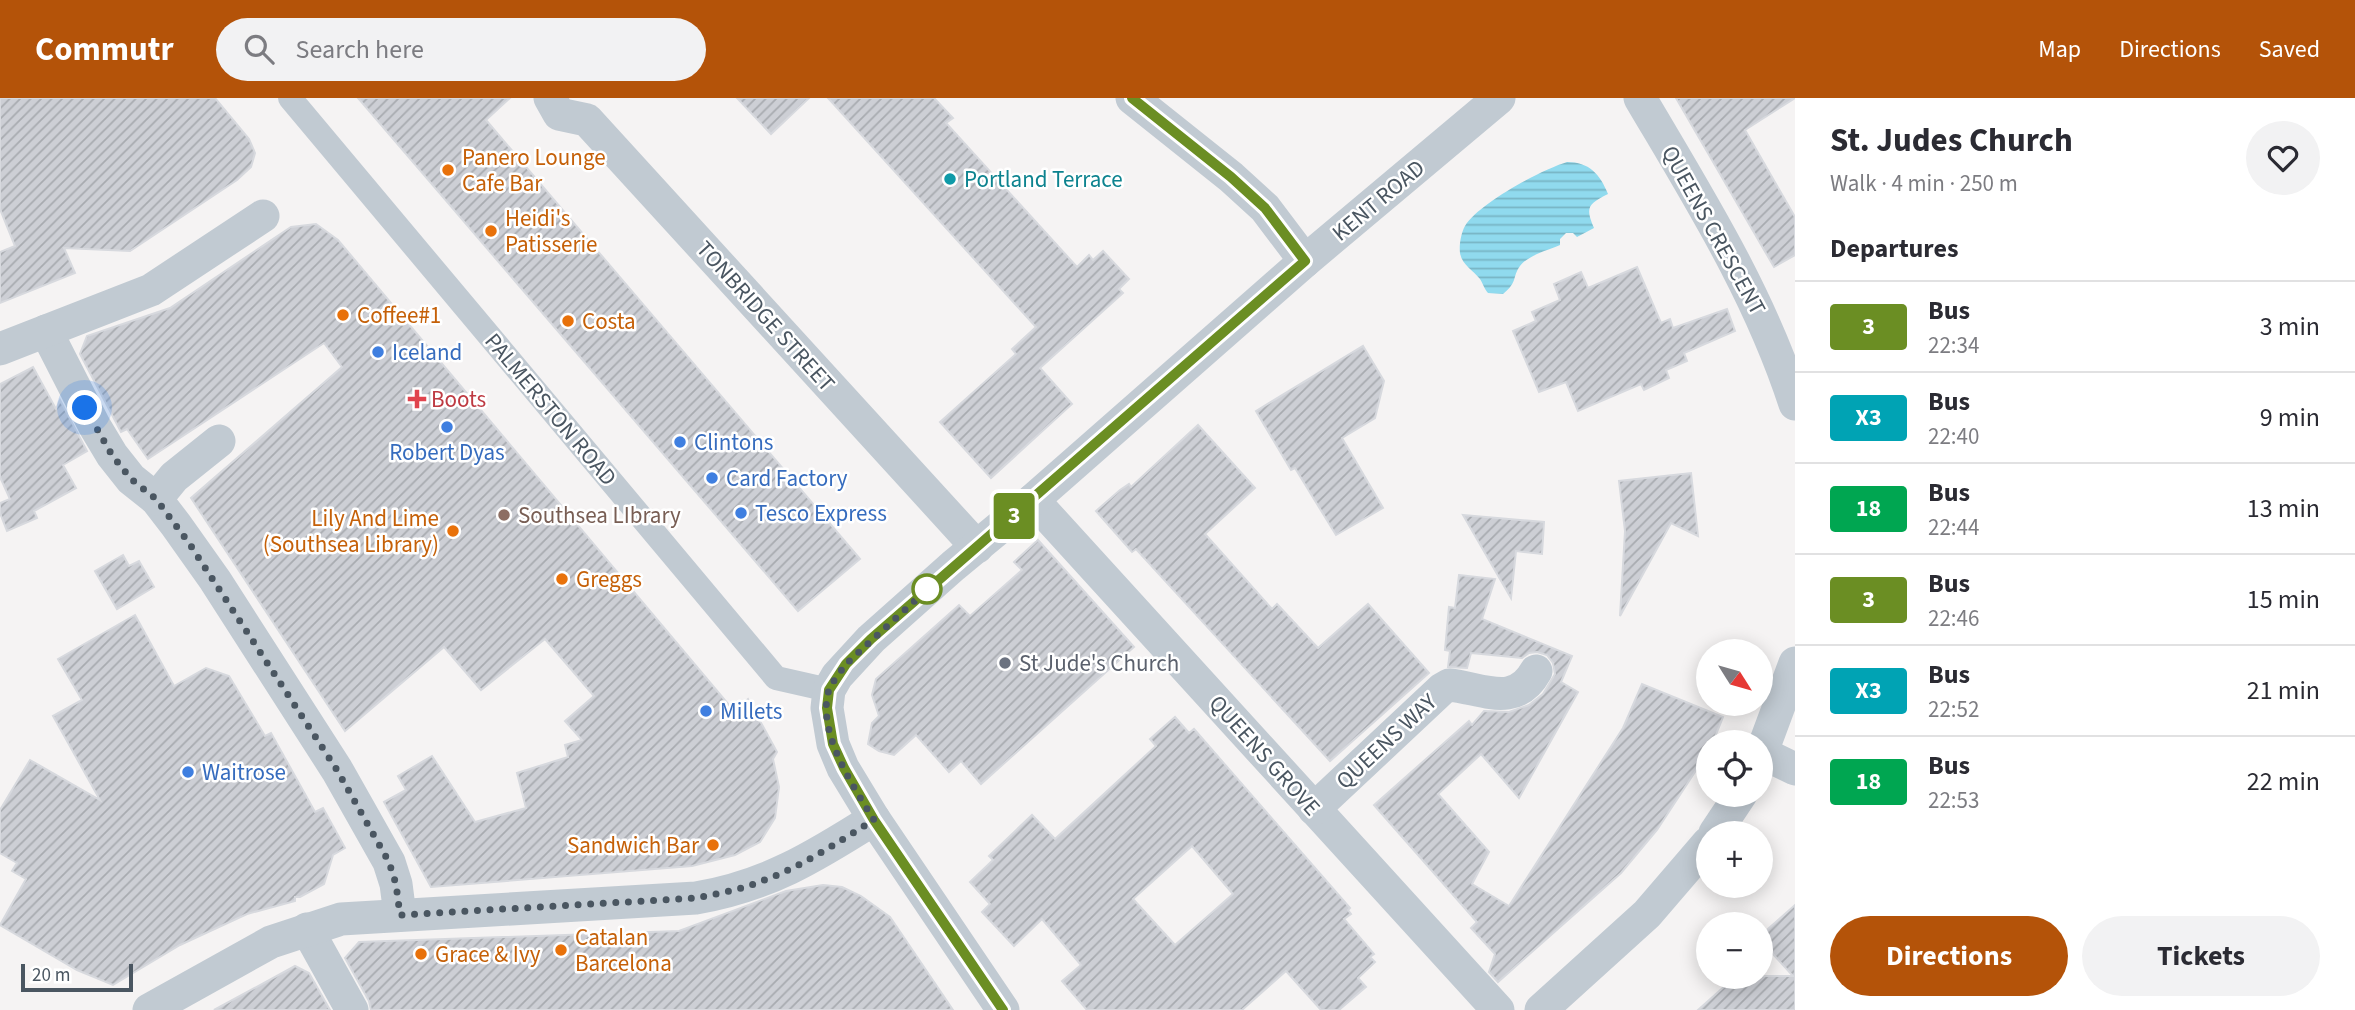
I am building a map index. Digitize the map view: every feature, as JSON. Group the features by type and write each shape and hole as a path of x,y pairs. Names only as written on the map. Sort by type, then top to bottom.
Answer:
{"street":[{"name":"PALMERSTON ROAD","path":"290,98 776,678 828,694"},
{"name":"TONBRIDGE STREET","path":"550,98 559,114 587,120 977,547"},
{"path":"1132,98 1231,177 1265,208 1305,261"},
{"name":"KENT ROAD","path":"828,694 846,664 871,639 1305,261 1499,98"},
{"name":"QUEENS CRESCENT","path":"1640,98 1730,251 1763,317 1795,404"},
{"path":"0,349 151,290 263,216"},
{"path":"46,331 93,425 112,455 131,479 156,499 215,580 337,770 389,862 396,884 400,915"},
{"path":"156,499 174,477 219,441"},
{"name":"QUEENS GROVE","path":"1033,500 1498,1010"},
{"path":"1770,730 1795,663"},
{"name":"QUEENS WAY","path":"1314,809 1442,689 1449,685 1500,694 1514,693 1523,688 1536,671"},
{"path":"828,694 833,744 844,768 874,820 1003,1010"},
{"path":"1773,760 1795,769"},
{"path":"149,1010 271,942 341,919 696,898 720,894 785,871 874,820"},
{"path":"1541,1010 1647,915 1696,857"},
{"path":"307,929 352,1010"}],"water":[{"path":"1567,162 1582,164 1593,170 1608,194 1590,207 1594,228 1577,237 1573,233 1566,233 1560,239 1560,245 1523,262 1513,283 1503,294 1488,293 1461,257 1460,243 1465,226 1483,207 1512,188"}],"building":[{"path":"0,98 215,98 249,139 255,153 251,167 237,180 130,251 64,248 75,273 0,303 0,252 15,246 0,209"},
{"path":"358,98 510,98 486,120 860,559 798,611"},
{"path":"737,98 809,98 771,134"},
{"path":"828,98 934,98 953,118 946,123 1077,267 1089,255 1093,260 1103,251 1129,279 1119,289 1123,293 1040,368 1072,404 991,478 940,422 1016,354 1012,349 1036,327"},
{"path":"1676,98 1795,98 1745,130 1795,217 1795,255 1774,267"},
{"path":"316,224 338,240 734,711 748,699 777,752 773,759 779,787 775,818 760,842 735,855 692,866 431,887 384,802 406,790 398,776 432,756 475,822 526,808 517,773 568,757 565,745 582,740 565,721 594,696 545,639 481,690 444,647 345,731 191,498 342,367 324,343 148,459 127,429 121,432 80,354 87,336 170,308 291,227"},
{"path":"1637,267 1661,323 1670,319 1673,328 1727,309 1735,331 1684,353 1687,361 1666,370 1669,378 1644,390 1641,384 1578,411 1566,382 1539,392 1513,331 1536,321 1532,312 1560,300 1554,284 1581,272 1588,288"},
{"path":"1363,346 1384,381 1375,418 1342,438 1383,508 1336,535 1295,468 1291,470 1256,411"},
{"path":"33,367 56,409 60,400 87,451 63,465 76,488 34,511 37,518 7,531 0,513 0,503 10,499 0,477 0,384"},
{"path":"1198,425 1255,488 1205,534 1272,609 1277,604 1318,648 1368,604 1429,673 1330,761 1136,549 1132,552 1096,511 1120,490 1129,484 1131,487"},
{"path":"1691,473 1698,536 1671,523 1620,616 1625,531 1619,481"},
{"path":"1463,515 1544,522 1542,554 1516,551 1511,598"},
{"name":"St Jude's Church","path":"1038,540 1134,647 981,784 961,761 949,772 916,735 894,755 879,751 868,744 872,723 879,716 872,695 876,679 959,605 970,616 1022,570 1014,562"},
{"path":"123,555 129,566 139,561 154,587 117,609 95,571"},
{"path":"1459,575 1495,579 1482,619 1572,656 1561,682 1578,692 1519,798 1481,754 1438,794 1489,852 1472,884 1509,906 1623,728 1642,684 1696,706 1696,716 1723,717 1718,730 1696,730 1696,770 1657,830 1621,873 1498,982 1489,972 1495,954 1471,928 1477,922 1374,805 1469,721 1472,725 1484,711 1509,712 1529,705 1543,694 1555,674 1553,663 1547,655 1537,652 1522,658 1471,653 1467,668 1448,667 1450,651 1445,650 1449,607 1455,608"},
{"name":"Waitrose","path":"135,615 174,686 206,668 229,676 265,736 271,733 315,812 323,808 345,848 333,855 324,884 295,897 295,901 247,914 180,945 113,985 77,970 0,925 26,879 12,871 17,863 0,853 0,810 30,760 100,800 53,716 82,700 58,659"},
{"path":"1175,717 1189,733 1194,729 1350,908 1348,910 1351,914 1344,919 1374,954 1370,957 1375,962 1358,978 1366,987 1339,1010 1321,1010 1286,971 1242,1010 1087,1010 1062,981 1081,965 1042,919 1014,946 982,912 990,904 970,882 993,860 989,856 1032,815 1055,839 1156,746 1150,739","holes":["1192,846 1233,894 1175,945 1133,899"]},
{"path":"823,885 842,887 861,896 890,917 953,1010 371,1010 369,1001 345,958 359,942 679,931 786,891"},
{"path":"1795,905 1795,1010 1698,1010 1721,989 1773,989 1773,976 1793,976 1773,954 1773,924"},
{"path":"295,966 309,973 330,1010 214,1010"}],"bus line":[{"name":"3","path":"1003,1010 858,794 833,744 827,699 837,676 871,639 1305,261 1265,208 1231,177 1132,98"}],"place":[{"name":"Panero Lounge Cafe Bar","path":"448,170"},
{"name":"Portland Terrace","path":"950,179"},
{"name":"Heidi's Patisserie","path":"491,231"},
{"name":"Coffee#1","path":"343,315"},
{"name":"Costa","path":"568,321"},
{"name":"Iceland","path":"378,352"},
{"name":"Boots","path":"417,399"},
{"name":"Robert Dyas","path":"447,427"},
{"name":"Clintons","path":"680,442"},
{"name":"Card Factory","path":"712,478"},
{"name":"Tesco Express","path":"741,513"},
{"name":"Southsea LIbrary","path":"504,515"},
{"name":"Lily And Lime (Southsea Library)","path":"453,531"},
{"name":"Greggs","path":"562,579"},
{"name":"St Jude's Church","path":"1005,663"},
{"name":"Millets","path":"706,711"},
{"name":"Waitrose","path":"188,772"},
{"name":"Sandwich Bar","path":"713,845"},
{"name":"Catalan Barcelona","path":"561,950"},
{"name":"Grace & Ivy","path":"421,954"}],"route":[{"path":"85,408 112,455 131,479 156,499 215,580 337,770 389,862 396,884 400,915 696,898 720,894 785,871 874,820 833,744 827,708 829,690 846,664 933,584 927,589"}]}
